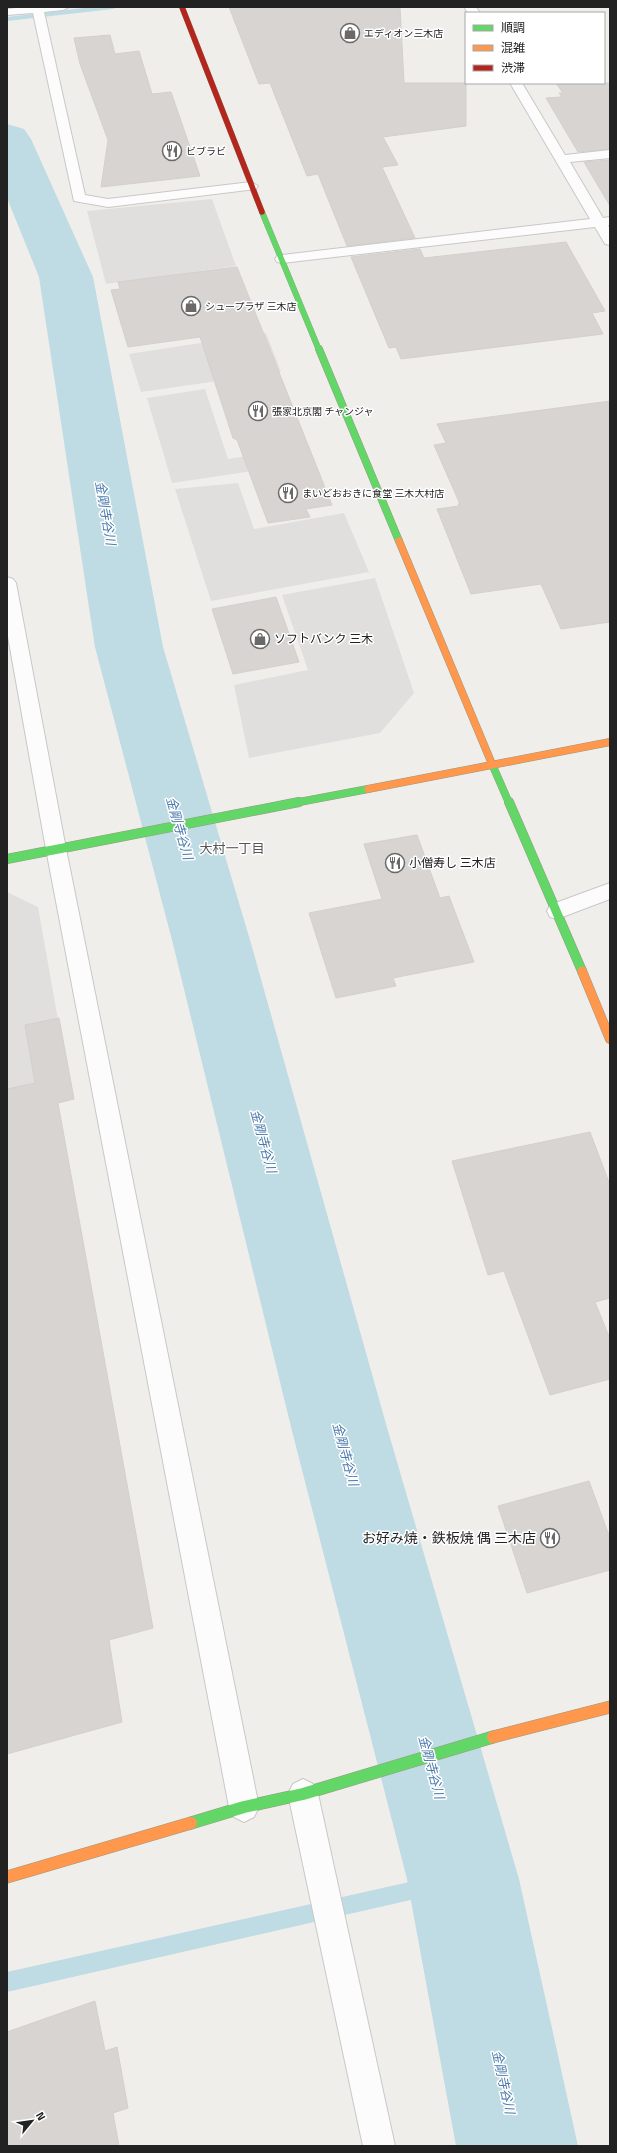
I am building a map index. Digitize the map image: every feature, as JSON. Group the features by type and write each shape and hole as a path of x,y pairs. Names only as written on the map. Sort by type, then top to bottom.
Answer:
{"street":[{"path":"13,12 37,8 63,7"},
{"path":"182,7 251,186 493,766 557,911 610,1039"},
{"path":"37,8 79,198 108,203 251,186"},
{"path":"517,84 561,159 604,221 610,241"},
{"path":"561,159 610,154"},
{"path":"282,259 604,221"},
{"path":"7,583 56,849 244,1806"},
{"path":"7,859 493,766 610,742"},
{"path":"557,911 610,891"},
{"path":"7,1877 244,1806 303,1794 530,1726 610,1707"},
{"path":"303,1794 379,2146"}],"shaded area":[{"path":"212,199 236,266 106,284 87,211"},
{"path":"266,333 281,372 141,392 129,354"},
{"path":"205,389 228,459 309,446 314,462 172,483 147,398"},
{"path":"238,483 254,529 344,513 369,572 211,601 175,489"},
{"path":"375,578 414,693 380,733 249,758 234,685 308,670 282,595"},
{"path":"7,892 38,907 71,1093 7,1107"}],"building":[{"path":"229,7 400,7 404,83 466,84 466,126 383,137 398,165 382,167 415,238 347,246 318,174 307,176 270,83 259,84"},
{"path":"110,35 115,54 139,51 152,94 171,92 200,176 101,187 108,140 80,64 74,38"},
{"path":"610,83 610,149 578,152 546,98 562,97 559,93 563,93 557,84"},
{"path":"610,160 610,206 584,162"},
{"path":"566,242 605,311 592,313 603,334 401,359 396,347 389,348 351,257 420,249 424,258"},
{"path":"237,267 332,505 306,509 310,517 268,523 237,440 233,438 200,337 128,347 111,290 120,289 118,282"},
{"path":"610,401 610,622 561,629 541,584 471,594 437,509 459,506 458,504 460,504 434,445 446,443 437,424"},
{"path":"276,597 299,662 233,674 212,609"},
{"path":"417,835 440,898 449,896 474,962 393,978 396,986 336,998 309,913 382,899 364,844"},
{"path":"59,1018 74,1099 58,1103 153,1628 109,1640 122,1722 7,1754 7,1089 35,1083 25,1025"},
{"path":"590,1132 610,1185 610,1298 595,1302 610,1339 610,1379 550,1395 504,1271 488,1275 452,1161"},
{"path":"589,1481 610,1538 610,1570 527,1593 498,1506"},
{"path":"95,2001 105,2051 117,2047 128,2108 113,2113 119,2146 7,2146 7,2032"}],"waterway":[{"path":"7,19 113,7"},
{"name":"金剛寺谷川","path":"7,139 66,277 129,647 211,940 340,1431 463,1879 517,2146"},
{"path":"7,1982 463,1879"}],"traffic: fast":[{"path":"262,212 399,541"},
{"path":"492,764 582,971"},
{"path":"7,859 368,789"},
{"path":"191,1823 244,1807 303,1794 493,1737"}],"traffic: slow":[{"path":"399,541 492,764"},
{"path":"368,789 610,742"},
{"path":"582,971 610,1039"},
{"path":"493,1737 610,1707"},
{"path":"7,1877 191,1823"}],"traffic: jam":[{"path":"182,7 262,212"}],"place":[{"name":"エディオン三木店","path":"350,33"},
{"name":"ビブラビ","path":"172,151"},
{"name":"シュープラザ 三木店","path":"191,306"},
{"name":"張家北京閣 チャンジャ","path":"258,411"},
{"name":"まいどおおきに食堂 三木大村店","path":"288,493"},
{"name":"ソフトバンク 三木","path":"260,639"},
{"name":"小僧寿し 三木店","path":"395,863"},
{"name":"お好み焼・鉄板焼 偶 三木店","path":"550,1538"}],"district":[{"name":"大村一丁目","path":"232,848"}]}
